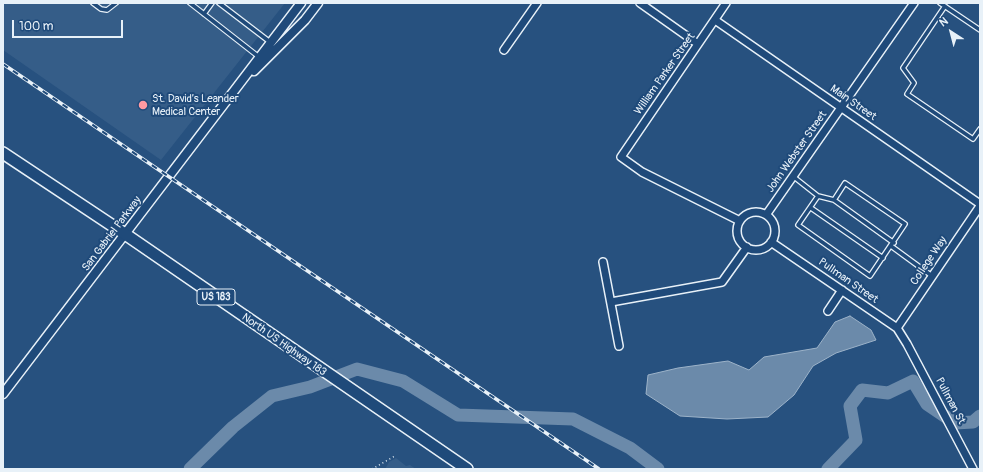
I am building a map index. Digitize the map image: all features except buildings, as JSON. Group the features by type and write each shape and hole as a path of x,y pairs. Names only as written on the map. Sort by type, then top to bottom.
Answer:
{"main road":[{"name":"North US Highway 183","path":"3,153 125,234 466,469"}],"street":[{"name":"San Gabriel Parkway","path":"3,394 237,87 258,57 301,3"},
{"name":"San Gabriel Parkway","path":"237,87 305,20 318,3"},
{"path":"504,50 537,3"},
{"path":"640,3 698,44"},
{"name":"William Parker Street","path":"726,3 621,157 642,172 740,221"},
{"name":"John Webster Street","path":"766,215 794,177 914,3"},
{"name":"Main Street","path":"715,20 980,205"},
{"name":"College Way","path":"897,328 980,205"},
{"path":"756,212 766,215 775,227 775,234 771,242 764,248 758,250 747,247 739,239 738,227 740,221 750,213 756,212"},
{"name":"Pullman Street","path":"771,242 897,328 907,344"},
{"path":"611,302 722,282 747,247"},
{"path":"603,262 619,346"},
{"path":"828,312 842,290"},
{"name":"Pullman St","path":"907,344 973,469"},
{"path":"973,469 980,465"}],"lane":[{"path":"93,3 101,9 107,10 116,3"},
{"path":"190,3 258,57"},
{"path":"204,14 212,3"},
{"path":"219,3 270,42"},
{"path":"940,3 980,30"},
{"path":"945,6 903,68 914,83 907,94 973,138 980,128"},
{"path":"794,177 818,196 834,200 933,276"},
{"path":"818,196 798,225 870,276 905,224 844,183 834,200"},
{"path":"811,208 883,258"}],"path":[{"path":"372,469 395,456"}],"shaded area":[{"name":"St. David’s Leander Medical Center","path":"3,3 285,3 161,160 3,50"},
{"path":"850,316 871,330 876,340 836,353 813,366 794,395 768,417 727,419 680,416 646,394 648,375 678,368 728,361 749,370 764,357 817,348 835,322"},
{"path":"396,458 406,466 410,465 416,469 385,469 389,462"}],"waterway":[{"path":"190,469 233,427 272,396 310,387 357,369 403,381 458,415 573,419 630,448 658,469"},
{"path":"828,469 856,440 850,406 862,390 888,393 913,381 927,404 955,423 973,422 980,416"}],"railway":[{"path":"3,64 599,469"}],"place":[{"name":"St. David’s Leander Medical Center","path":"143,105"}]}
